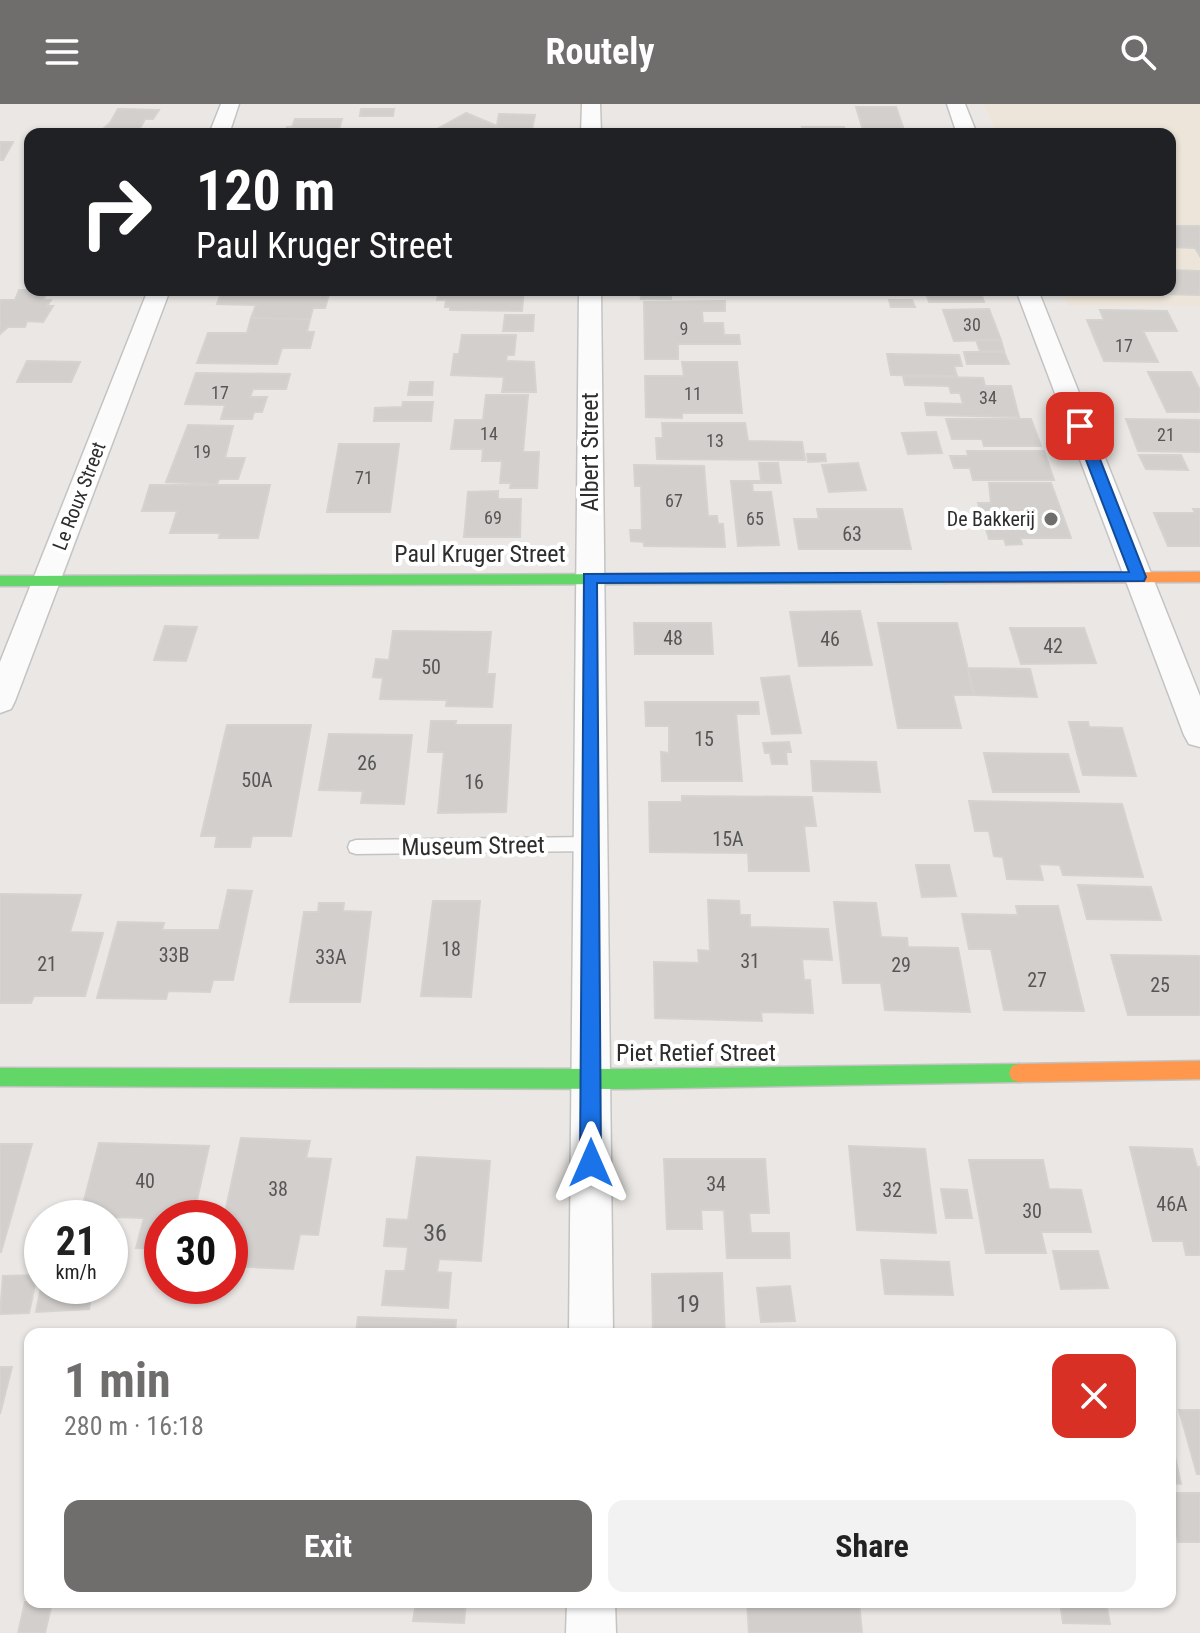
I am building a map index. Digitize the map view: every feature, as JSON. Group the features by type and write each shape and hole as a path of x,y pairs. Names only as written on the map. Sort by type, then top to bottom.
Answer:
{"street":[{"path":"221,128 230,104"},
{"path":"591,104 591,128"},
{"path":"956,104 965,128"},
{"name":"Le Roux Street","path":"0,701 157,296"},
{"name":"Albert Street","path":"590,296 591,1328"},
{"path":"1029,296 1200,735"},
{"name":"Paul Kruger Street","path":"0,581 1200,577"},
{"name":"Piet Retief Street","path":"0,1077 623,1079 1200,1070"},
{"path":"591,1608 591,1633"}],"lane":[{"name":"Museum Street","path":"356,847 591,844"}],"shaded area":[{"path":"984,104 1200,104 1200,306 1068,306 1064,296 1176,296 1176,128 994,128"}],"building":[{"path":"856,107 896,107 903,128 862,128"},
{"path":"118,109 159,110 153,119 145,119 140,128 104,128"},
{"path":"361,109 394,109 393,116 360,116"},
{"path":"466,113 497,126 499,114 535,115 532,128 439,128"},
{"path":"295,119 342,119 340,128 287,128 292,127"},
{"path":"802,127 844,128 802,128"},
{"path":"0,142 13,142 3,160 0,160"},
{"path":"1176,226 1200,226 1200,256 1195,248 1176,247"},
{"path":"1176,270 1200,271 1200,295 1176,294"},
{"path":"19,290 24,290 24,296 45,296 43,300 51,300 47,306 53,306 43,322 27,321 25,327 8,327 0,334 0,300 15,300"},
{"path":"220,296 329,296 325,308 313,308 310,319 251,318 256,305 217,304"},
{"path":"438,296 523,296 522,311 450,310 450,307 445,307 446,300 437,300"},
{"path":"641,296 671,296 671,299 641,299"},
{"path":"927,296 982,296 984,302 929,302"},
{"path":"889,300 912,300 915,307 891,307"},
{"path":"725,301 725,311 702,311 703,323 723,323 724,335 739,335 740,344 678,344 678,359 645,359 644,302"},
{"path":"989,309 1001,340 954,341 943,310"},
{"path":"1100,310 1167,311 1177,331 1143,331 1158,362 1104,361 1087,320 1104,320"},
{"path":"505,315 534,315 533,331 503,331"},
{"path":"251,318 310,319 307,332 314,332 310,348 282,348 277,364 197,363 208,333 247,333"},
{"path":"462,335 516,335 514,355 507,355 506,361 534,362 536,392 502,392 504,377 451,375 454,354 459,354"},
{"path":"976,340 1001,340 1004,351 980,351"},
{"path":"964,352 1004,352 1009,364 967,364"},
{"path":"887,354 959,355 962,366 954,366 957,376 891,375"},
{"path":"27,361 80,362 71,382 17,382"},
{"path":"682,362 737,362 742,413 682,413 682,418 646,417 645,376 684,376"},
{"path":"1148,372 1191,372 1200,390 1200,412 1167,412"},
{"path":"196,373 290,374 286,389 253,389 250,397 267,397 262,412 254,412 252,419 221,419 225,405 185,404"},
{"path":"903,376 983,378 985,386 1011,386 1019,417 927,415 925,403 963,404 960,393 951,393 949,386 905,385"},
{"path":"410,382 433,382 432,395 408,395"},
{"path":"486,395 528,395 523,452 539,452 537,488 510,488 511,483 500,483 502,461 482,461 483,449 451,449 455,420 483,420"},
{"path":"403,402 433,402 431,421 374,421 375,408 402,407"},
{"path":"946,419 1031,419 1041,446 984,446 982,439 952,439"},
{"path":"1126,419 1200,420 1200,452 1138,451"},
{"path":"662,423 745,423 748,441 802,442 805,460 657,459 656,438 663,438"},
{"path":"188,425 233,426 225,458 245,458 238,479 219,479 217,484 166,482"},
{"path":"936,432 942,453 908,454 902,433"},
{"path":"339,444 399,444 390,512 327,512"},
{"path":"967,451 1044,451 1054,480 973,480 970,468 954,468 950,456 968,456"},
{"path":"807,454 825,454 826,461 808,462"},
{"path":"1139,455 1181,455 1188,470 1146,469"},
{"path":"759,463 778,463 781,483 752,483 753,492 771,492 779,545 738,546 731,481 761,481"},
{"path":"858,463 866,490 829,492 822,465"},
{"path":"634,465 704,466 708,516 717,516 718,524 723,524 725,547 644,546 644,542 631,541 630,530 642,530 641,486 635,486"},
{"path":"989,483 1051,483 1071,538 1020,538 1022,544 1006,545 1004,539 989,539 978,503 991,503"},
{"path":"150,485 270,485 258,538 219,538 220,533 170,533 177,511 142,511"},
{"path":"498,491 498,499 521,499 520,537 464,537 468,492"},
{"path":"817,509 902,509 911,549 799,549 794,519 819,519"},
{"path":"1193,509 1200,509 1200,546 1168,546 1154,513 1195,513"},
{"path":"860,611 872,665 799,666 790,612"},
{"path":"634,623 711,623 713,654 635,654"},
{"path":"878,623 957,623 974,695 953,695 961,728 898,728"},
{"path":"165,626 197,627 186,661 154,660"},
{"path":"1010,628 1084,628 1096,663 1021,664"},
{"path":"393,631 491,632 487,674 495,674 492,707 446,706 447,700 380,699 383,678 373,677 376,659 389,660"},
{"path":"967,668 1030,669 1037,697 974,695"},
{"path":"789,676 801,733 772,734 761,678"},
{"path":"645,702 758,702 759,714 736,714 742,781 662,781 661,752 669,753 669,726 646,726"},
{"path":"431,721 456,721 455,725 511,725 506,812 438,813 444,752 428,752"},
{"path":"1069,722 1088,722 1089,727 1122,728 1136,776 1083,775"},
{"path":"227,725 311,725 291,836 252,836 250,847 215,847 217,836 201,836"},
{"path":"329,734 412,735 404,804 361,803 363,791 319,790"},
{"path":"789,742 791,752 786,752 787,764 772,764 770,753 765,753 763,743"},
{"path":"984,753 1068,754 1079,792 993,792"},
{"path":"811,761 876,762 880,792 813,791"},
{"path":"682,796 812,797 816,826 804,826 809,871 749,871 748,853 650,852 649,802 682,802"},
{"path":"969,801 1122,804 1143,877 1063,875 1060,865 1039,864 1043,880 1007,879 1003,857 994,856 989,831 975,831"},
{"path":"916,865 949,865 956,896 922,897"},
{"path":"1078,885 1151,887 1161,920 1087,919"},
{"path":"228,890 252,891 233,980 213,980 210,992 168,991 166,999 97,998 118,922 164,923 162,930 219,930"},
{"path":"0,894 81,895 70,932 103,933 85,996 34,996 31,1003 0,1003"},
{"path":"708,900 739,901 740,915 750,915 750,927 828,929 832,960 802,959 804,980 810,980 813,1013 761,1012 762,1021 655,1018 654,962 699,963 698,950 710,951"},
{"path":"433,901 480,901 471,997 421,996"},
{"path":"834,902 876,903 881,937 907,938 908,947 958,948 970,1012 885,1010 881,983 843,983"},
{"path":"319,903 344,903 343,911 371,912 360,1002 290,1002 304,912 318,912"},
{"path":"1016,906 1058,906 1084,1011 1004,1010 991,949 969,949 962,914 1018,915"},
{"path":"1111,955 1200,956 1200,1015 1128,1015"},
{"path":"241,1138 310,1141 306,1158 331,1159 318,1235 300,1234 293,1269 248,1267 248,1200 228,1200"},
{"path":"99,1143 209,1146 197,1200 144,1200 144,1218 128,1218 128,1200 84,1200"},
{"path":"0,1144 32,1144 1,1252 0,1252"},
{"path":"849,1146 925,1149 936,1233 857,1230"},
{"path":"1130,1147 1192,1149 1197,1167 1200,1167 1200,1255 1186,1255 1183,1241 1153,1241"},
{"path":"417,1157 490,1161 481,1261 439,1259 437,1272 451,1273 448,1308 382,1305 386,1271 405,1271 408,1247 384,1246 387,1219 408,1220"},
{"path":"664,1159 765,1159 769,1213 749,1213 751,1233 789,1233 790,1258 727,1258 724,1210 701,1210 702,1229 667,1229"},
{"path":"969,1160 1043,1160 1049,1189 1081,1190 1091,1232 1041,1232 1046,1253 986,1253"},
{"path":"941,1189 967,1190 972,1218 946,1218"},
{"path":"144,1218 144,1248 136,1248"},
{"path":"1053,1251 1098,1251 1108,1288 1061,1289"},
{"path":"881,1260 949,1262 953,1295 885,1294"},
{"path":"722,1273 725,1328 653,1328 652,1274"},
{"path":"24,1275 24,1304 31,1304 29,1313 0,1314 3,1276"},
{"path":"790,1286 795,1321 761,1322 757,1288"},
{"path":"38,1304 90,1304 89,1309 36,1312"},
{"path":"358,1317 456,1320 455,1328 357,1328"},
{"path":"0,1367 12,1367 0,1414"},
{"path":"1179,1410 1200,1410 1200,1474 1197,1474"},
{"path":"1176,1461 1181,1484 1176,1484"},
{"path":"1176,1493 1200,1493 1200,1542 1178,1542"},
{"path":"24,1606 51,1608 45,1633 18,1633"},
{"path":"415,1608 465,1608 464,1623 413,1621"},
{"path":"747,1608 860,1608 862,1633 749,1633"},
{"path":"1061,1608 1107,1608 1110,1624 1063,1623"}],"traffic: fast":[{"path":"0,581 945,578"},
{"path":"0,1077 623,1079 1019,1073"}],"traffic: slow":[{"path":"945,578 1200,577"},
{"path":"1019,1073 1200,1070"}],"place":[{"name":"De Bakkerij","path":"1051,519"}],"route":[{"path":"591,1163 589,578 1139,577 1080,426"}]}
